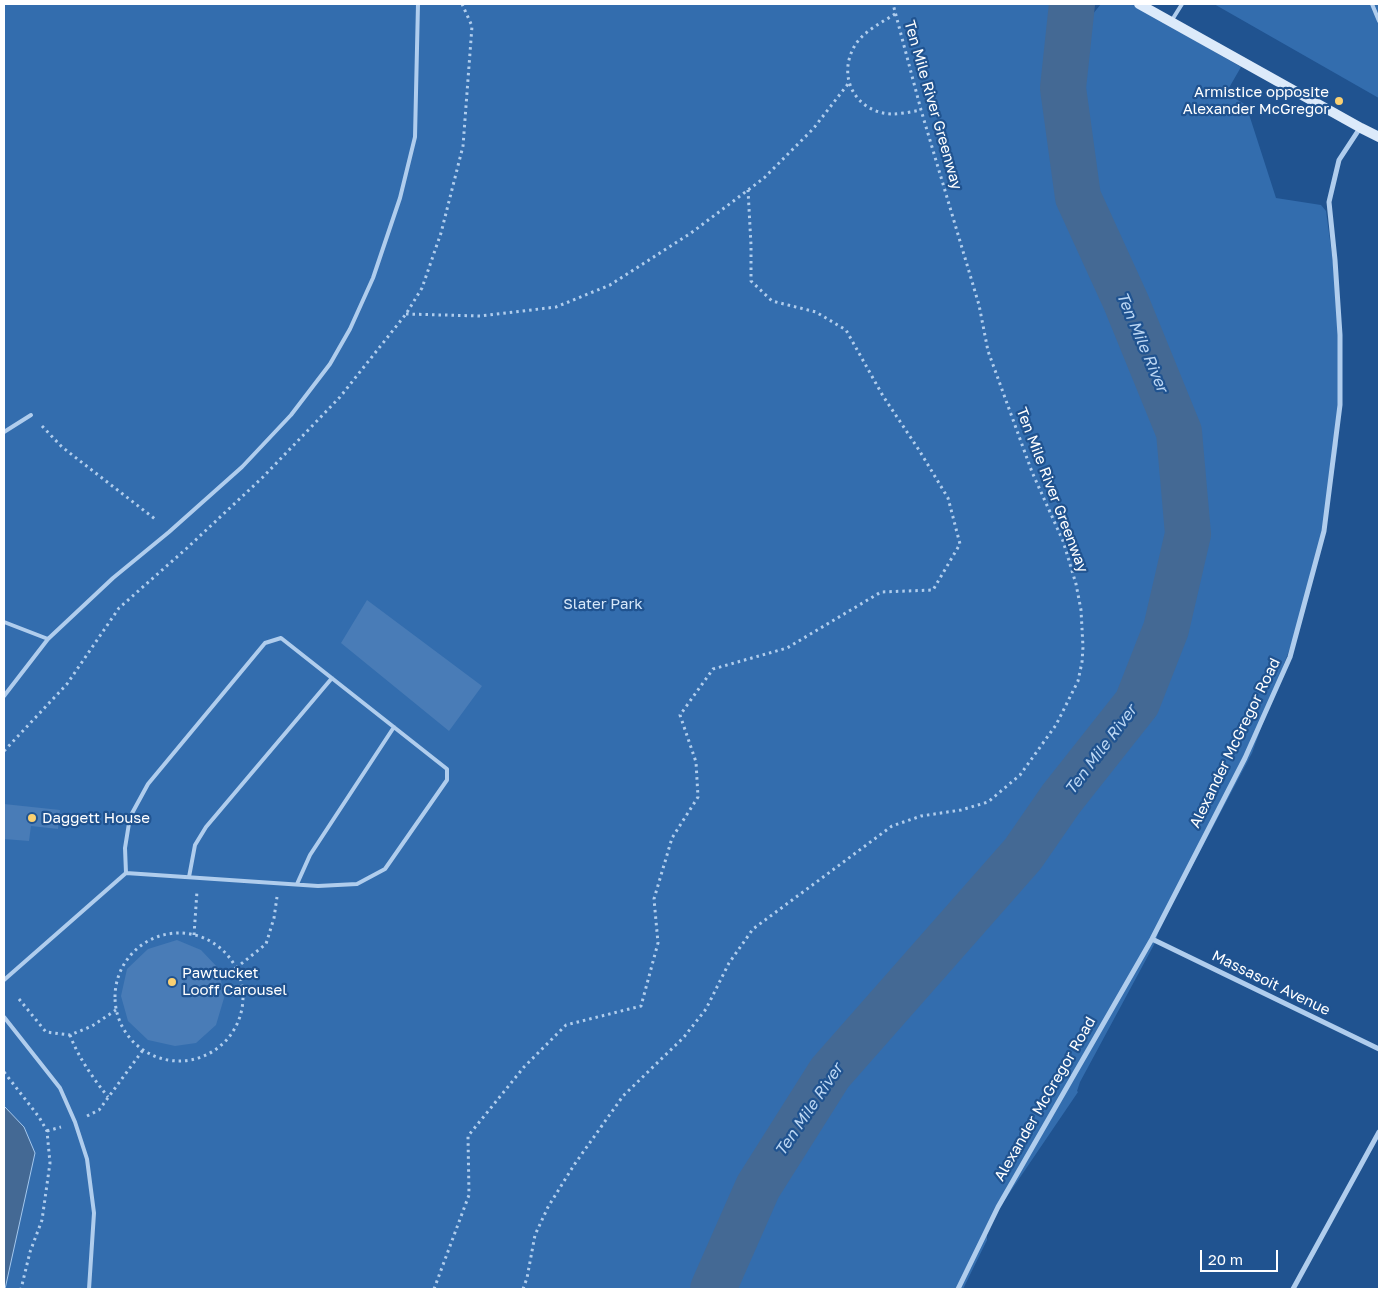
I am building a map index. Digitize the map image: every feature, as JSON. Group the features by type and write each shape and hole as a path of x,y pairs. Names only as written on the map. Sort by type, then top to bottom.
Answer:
{"main road":[{"path":"1139,4 1379,137"}],"street":[{"name":"Alexander McGregor Road","path":"958,1289 998,1207 1152,939 1265,715 1290,657 1324,531 1340,405 1340,335 1335,260 1328,202 1339,160 1361,128"},
{"name":"Massasoit Avenue","path":"1152,939 1379,1049"},
{"path":"1293,1289 1379,1132"}],"lane":[{"path":"4,696 48,639 113,578 169,532 242,467 291,415 330,364 350,329 373,278 400,198 415,137 418,4"},
{"path":"1171,22 1182,4"},
{"path":"1372,4 1379,21"},
{"path":"4,432 31,415"},
{"path":"4,622 48,639"},
{"path":"4,980 126,873 318,886 357,884 385,869 447,780 447,769 281,638 265,643 148,784 130,817 125,848 126,873"},
{"path":"189,877 196,845 206,827 332,678"},
{"path":"297,884 310,855 394,727"},
{"path":"4,1017 60,1088 76,1122 87,1159 94,1213 89,1289"}],"path":[{"name":"Ten Mile River Greenway","path":"522,1289 527,1278 535,1235 548,1207 574,1165 623,1096 684,1037 706,1009 729,963 753,929 892,826 921,816 961,810 988,802 1020,775 1056,725 1078,681 1083,647 1081,610 1076,584 1063,541 1032,472 988,351 978,306 921,110 893,4"},
{"path":"895,14 870,30 854,46 849,62 848,84 855,96 870,108 890,114 921,110"},
{"path":"406,314 480,316 556,307 610,285 691,233 764,178 813,129 848,84"},
{"path":"434,1289 469,1195 468,1136 524,1067 566,1025 641,1006 658,943 654,899 672,838 698,797 696,762 680,715 713,669 787,648 881,592 933,590 960,544 948,498 883,396 846,330 816,312 772,301 751,281 748,190"},
{"path":"31,415 62,448 155,519"},
{"path":"194,935 197,893 196,878"},
{"path":"236,968 266,944 274,918 279,883"},
{"path":"184,933 194,935 203,937 228,955 236,968 242,988 242,1009 235,1028 222,1045 204,1056 183,1061 162,1059 143,1050 131,1040 121,1026 116,1010 115,990 120,971 130,954 146,942 164,934 184,933"},
{"path":"19,999 46,1032 70,1035 92,1026 116,1010"},
{"path":"70,1035 73,1044 108,1097"},
{"path":"47,1131 76,1122 99,1110 143,1050"},
{"path":"4,1072 40,1117 47,1131 50,1163 42,1220 30,1252 21,1289"}],"green space":[{"name":"Slater Park","path":"4,4 1073,4 1092,15 1101,4 1132,4 1241,67 1226,93 1246,105 1276,198 1321,205 1326,211 1340,314 1338,445 1329,502 1309,595 1252,753 1159,929 1156,941 1080,1082 1078,1092 987,1226 987,1240 963,1289 4,1289"},
{"path":"1214,4 1379,4 1379,98 1377,97"}],"shaded area":[{"path":"4,1106 24,1127 35,1153 5,1289 4,1289"}],"building":[{"path":"367,600 482,686 449,731 341,643"},
{"name":"Daggett House","path":"4,804 60,810 58,829 31,826 29,841 4,839"},
{"name":"Pawtucket Looff Carousel","path":"177,940 201,950 219,969 224,998 216,1025 196,1043 175,1046 148,1040 128,1021 121,996 127,969 148,949"}],"waterway":[{"name":"Ten Mile River","path":"713,1289 758,1187 830,1073 1023,854 1061,799 1137,703 1166,629 1188,534 1179,432 1126,302 1078,197 1063,88 1072,4"}],"place":[{"name":"Armistice opposite Alexander McGregor","path":"1339,101"},
{"name":"Daggett House","path":"32,818"},
{"name":"Pawtucket Looff Carousel","path":"172,982"}]}
